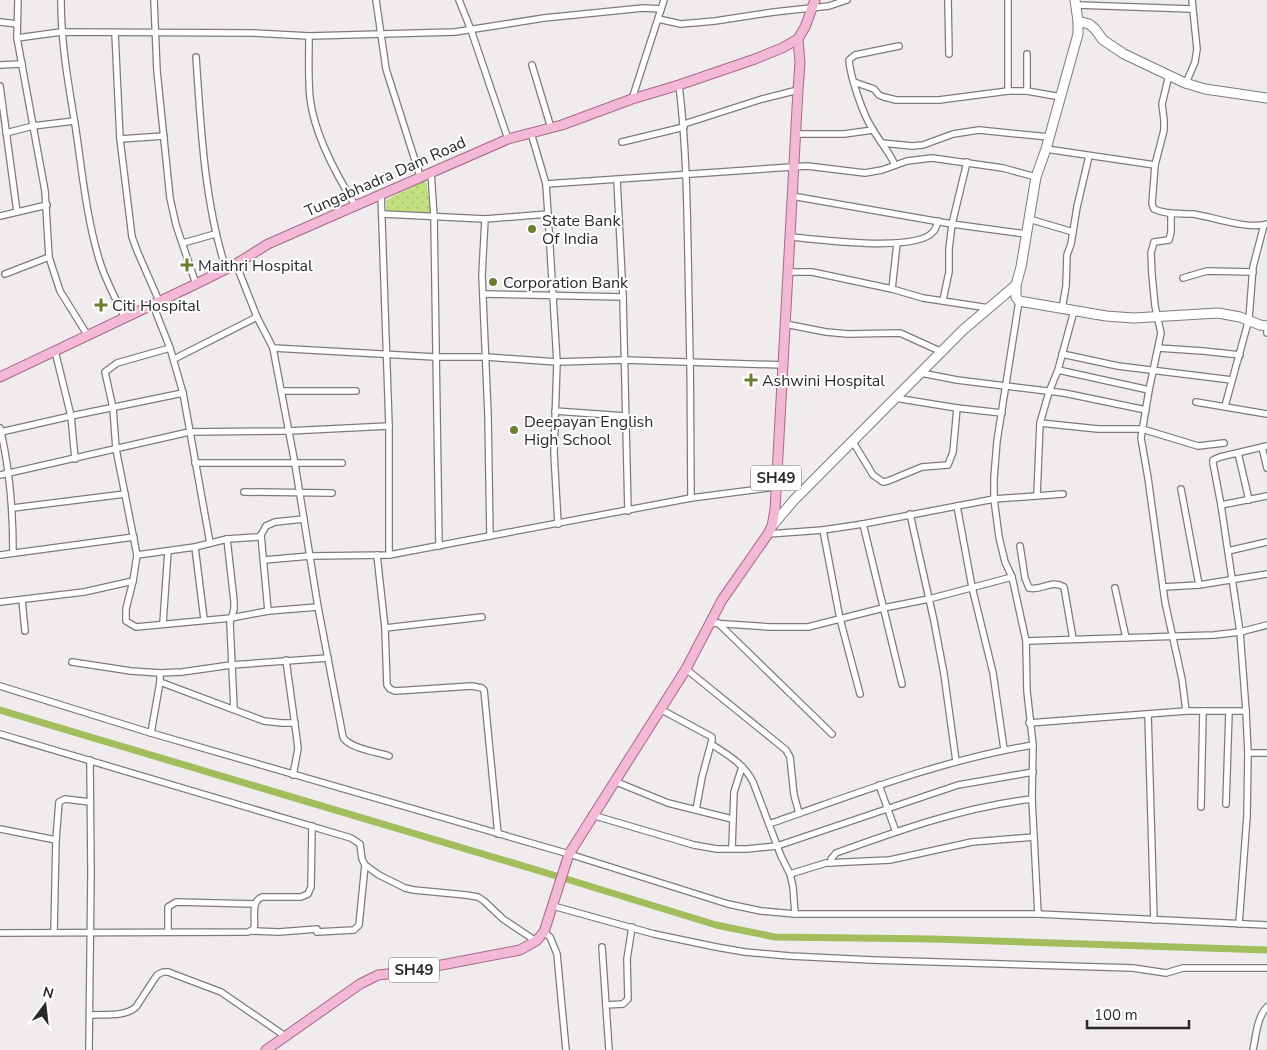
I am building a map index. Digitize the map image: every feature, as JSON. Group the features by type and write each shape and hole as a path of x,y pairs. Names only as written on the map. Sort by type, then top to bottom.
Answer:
{"main road":[{"name":"SH49","path":"266,1050 360,984 378,975 405,972 520,950 536,941 544,932 568,856 714,623 722,600 770,530 776,487 783,365 800,62 798,39 813,4"},
{"name":"Tungabhadra Dam Road","path":"0,377 196,284 236,264 268,244 420,176 508,139 550,128 755,59 798,39"}],"street":[{"path":"18,0 17,38 47,205 49,257 60,291 88,336"},
{"path":"61,0 61,32 66,73 86,200 99,259 106,279 125,318"},
{"path":"154,0 157,71 170,198 196,284"},
{"path":"376,0 386,69 420,176"},
{"path":"459,0 508,139"},
{"path":"632,99 664,0"},
{"path":"658,19 681,24 715,21 813,4 829,6 847,0"},
{"path":"948,0 949,54"},
{"path":"1008,0 1008,91"},
{"path":"1186,83 1195,62 1197,49 1192,0"},
{"path":"1038,914 1026,640 1012,577 1005,562 999,537 994,499 994,478 1002,413 1019,301 1016,297 1016,285 1021,267 1036,177 1046,149 1078,34 1076,2 1192,9"},
{"path":"17,38 61,32 253,33 309,36 471,30 544,18 643,8 661,9"},
{"path":"1078,21 1089,24 1103,40 1124,54 1186,83 1267,98"},
{"path":"0,22 17,24"},
{"path":"115,32 120,139 132,236 156,303 183,393 194,463 210,543"},
{"path":"309,36 309,79 312,109 318,129 338,176 355,205"},
{"path":"895,165 868,122 849,66 851,57 899,46"},
{"path":"1026,54 1027,91"},
{"path":"196,58 202,134 215,234 226,269"},
{"path":"0,65 22,64"},
{"path":"532,65 550,128"},
{"path":"1169,75 1162,104 1164,130 1155,166 1152,204 1154,209 1171,214 1191,214 1239,223 1265,224 1255,256 1249,319 1225,406"},
{"path":"854,82 874,89 879,95 896,100 939,100 1008,91 1027,91 1061,97"},
{"path":"679,85 684,126 686,173 691,498"},
{"path":"0,86 17,212"},
{"path":"622,142 684,126 762,99 798,90"},
{"path":"6,133 33,126 74,121"},
{"path":"795,134 844,134 873,130"},
{"path":"882,143 912,146 923,145 953,134 979,130 1049,137"},
{"path":"531,133 546,184 557,362 554,454 558,524"},
{"path":"120,139 164,136"},
{"path":"1046,149 1155,166"},
{"path":"1062,309 1066,286 1067,255 1074,232 1077,207 1089,156"},
{"path":"546,184 794,166 865,173 919,159 932,158 1003,168 1036,177"},
{"path":"943,300 949,272 952,224 967,162"},
{"path":"431,172 434,217 435,357 440,546"},
{"path":"617,180 623,297 628,511"},
{"path":"381,193 389,426 389,555"},
{"path":"792,196 952,224 1026,234"},
{"path":"0,216 47,205"},
{"path":"383,214 485,219 548,214"},
{"path":"1171,214 1169,240 1154,242 1152,247 1152,275 1156,316 1161,333 1152,370 1141,438 1163,587 1182,679 1186,711"},
{"path":"485,219 482,275 490,536"},
{"path":"1029,219 1074,232"},
{"path":"790,236 865,243 897,243 931,234 938,221"},
{"path":"183,243 215,234"},
{"path":"892,289 897,243"},
{"path":"5,274 49,257"},
{"path":"236,264 257,317 273,348 295,464 318,607 344,740 351,745 389,756"},
{"path":"1184,278 1207,271 1253,272"},
{"path":"788,272 812,272 892,289 923,298 989,308"},
{"path":"770,530 794,500 963,330 1016,285"},
{"path":"483,294 623,297"},
{"path":"1019,301 1074,311 1134,318 1218,312 1249,319 1260,325 1267,326 1267,333"},
{"path":"1037,495 1040,423 1058,370 1074,311"},
{"path":"174,359 257,317"},
{"path":"785,324 848,334 900,333 942,352"},
{"path":"170,348 117,363 105,372 113,408 116,450 137,555 126,609 126,621 136,626 231,618 268,611 318,607"},
{"path":"273,348 557,362 624,360 783,365"},
{"path":"1158,348 1240,355"},
{"path":"55,351 71,416 75,459"},
{"path":"1062,354 1111,365 1232,380"},
{"path":"1058,370 1149,390"},
{"path":"921,373 1064,393 1146,410"},
{"path":"282,391 356,391"},
{"path":"13,553 13,508 9,474 0,430 183,393"},
{"path":"895,398 1002,413"},
{"path":"1196,402 1267,414"},
{"path":"853,442 873,475 883,482 922,467 948,465 953,452 957,408"},
{"path":"556,412 626,416"},
{"path":"1040,423 1098,429 1142,429 1198,446 1224,443"},
{"path":"0,475 189,432 288,432 389,426"},
{"path":"1239,924 1247,816 1248,753 1246,711 1240,632 1213,460 1265,447 1267,468"},
{"path":"1238,453 1249,500"},
{"path":"194,463 342,463"},
{"path":"264,560 310,556 389,555 510,534 691,498 776,487"},
{"path":"1181,490 1199,585"},
{"path":"244,492 332,493"},
{"path":"13,508 125,494"},
{"path":"770,530 823,530 994,499 1063,494"},
{"path":"1221,505 1267,496"},
{"path":"957,506 972,587 993,674 1004,749"},
{"path":"910,514 944,674 956,761"},
{"path":"268,611 261,535 266,526 275,522 304,519"},
{"path":"863,524 902,684"},
{"path":"823,530 840,619 860,694"},
{"path":"137,555 261,535"},
{"path":"0,555 134,537"},
{"path":"227,539 234,601 231,618 231,665 234,709"},
{"path":"1228,551 1267,542"},
{"path":"1020,546 1025,578 1029,588 1035,589 1050,584 1064,587 1072,638"},
{"path":"196,547 204,619"},
{"path":"163,624 168,551"},
{"path":"376,555 385,628 387,685 390,689 395,691 472,686 484,690 498,834"},
{"path":"1163,587 1199,585 1267,574"},
{"path":"714,623 789,628 808,627 1012,577"},
{"path":"0,602 84,592 133,581"},
{"path":"1115,588 1126,638"},
{"path":"22,600 25,631"},
{"path":"385,628 482,617"},
{"path":"714,623 832,734"},
{"path":"1026,640 1214,635 1240,632 1267,625"},
{"path":"72,662 131,671 160,673 286,660 328,658"},
{"path":"286,660 298,749 293,775"},
{"path":"686,669 786,750 790,757 794,795 799,813"},
{"path":"151,733 160,673"},
{"path":"160,682 264,721 295,723"},
{"path":"0,686 151,733 498,834 728,904 761,911 795,914 1038,914 1267,925"},
{"path":"660,709 709,734 712,740 702,776 696,810"},
{"path":"1029,723 1186,711 1246,711"},
{"path":"1201,807 1203,711"},
{"path":"1226,804 1229,712"},
{"path":"1148,714 1154,920"},
{"path":"0,734 356,840 360,844 362,859 365,865 379,875 405,888 478,898 536,941"},
{"path":"711,744 732,757 753,782 777,846 790,874 795,914"},
{"path":"769,824 879,785 956,761 1032,744"},
{"path":"1248,753 1267,753"},
{"path":"89,1050 90,760"},
{"path":"732,848 732,819 736,785 742,767"},
{"path":"592,815 694,845 717,849 748,849 777,846 958,785 1033,772"},
{"path":"614,781 668,804 732,819"},
{"path":"879,785 896,832"},
{"path":"54,932 56,840 59,802 65,799 90,802"},
{"path":"830,863 832,856 836,853 939,818 985,806 1032,799"},
{"path":"252,931 254,925 254,904 262,897 301,897 308,894 311,887 312,826"},
{"path":"0,829 56,840"},
{"path":"790,874 830,863 890,860 972,842 1034,837"},
{"path":"0,933 354,930 359,925 365,865"},
{"path":"168,932 168,907 176,902 254,904"},
{"path":"554,903 632,927 716,947 790,956 1133,968 1166,973 1183,968 1267,968"},
{"path":"606,1006 623,1004 628,999 627,959 632,927"},
{"path":"544,932 550,938 557,954 566,1050"},
{"path":"602,947 608,1050"},
{"path":"90,1015 132,1011 157,975 168,972 221,992 285,1036"},
{"path":"1253,1050 1260,1018 1267,1007"}],"green space":[{"path":"426,180 431,213 387,212 386,200"}],"waterway":[{"path":"0,710 716,925 775,937 933,939 1267,950"}],"place":[{"name":"State Bank Of India","path":"532,229"},
{"name":"Maithri Hospital","path":"187,265"},
{"name":"Corporation Bank","path":"493,282"},
{"name":"Citi Hospital","path":"101,305"},
{"name":"Ashwini Hospital","path":"751,380"},
{"name":"Deepayan English High School","path":"514,430"}]}
